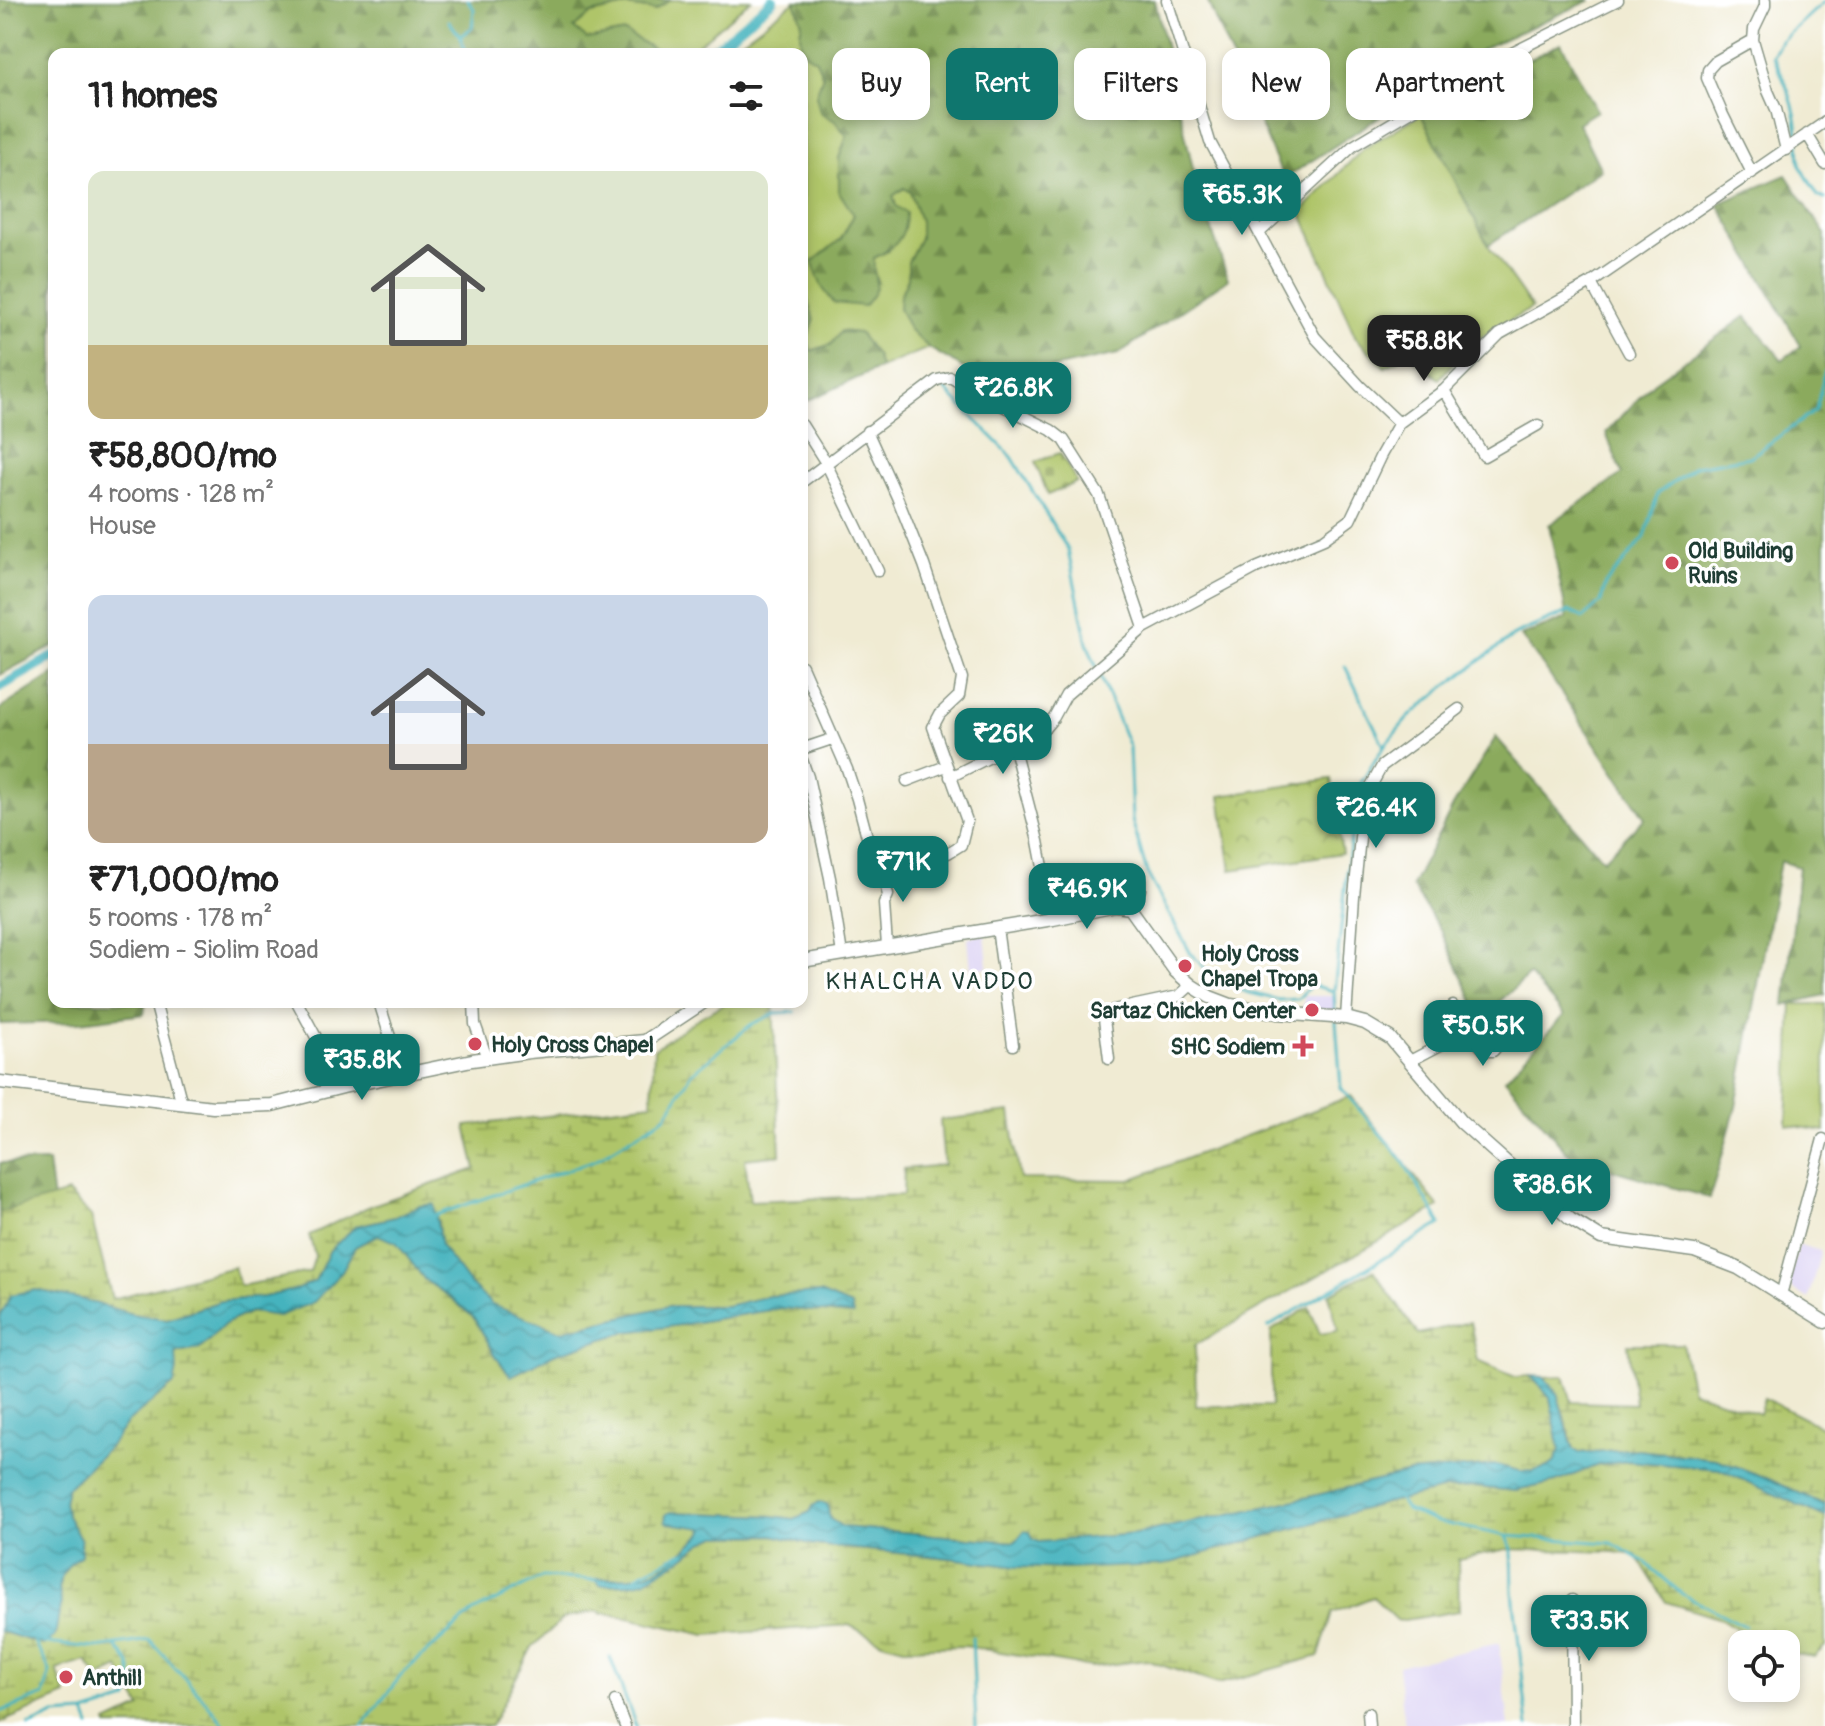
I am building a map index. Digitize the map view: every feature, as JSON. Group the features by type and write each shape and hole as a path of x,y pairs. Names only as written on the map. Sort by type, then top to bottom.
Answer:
{"main road":[{"path":"808,960 1125,906 1130,908 1175,971 1210,997 1231,1005 1278,1013 1365,1023 1390,1038 1461,1122 1570,1219 1601,1238 1694,1251 1738,1268 1825,1322"},
{"path":"0,1082 213,1107 272,1105 343,1087 487,1058 645,1041 695,1008"}],"street":[{"path":"1167,0 1210,142 1315,337 1399,423"},
{"path":"1259,233 1353,146 1494,62 1618,0"},
{"path":"1765,0 1753,40 1768,91 1776,109 1798,141 1825,164"},
{"path":"1752,173 1707,78 1708,70 1716,61 1753,40"},
{"path":"907,781 948,771 1004,750 1017,749 1044,729 1066,695 1144,628 1256,568 1324,539 1350,520 1399,423 1444,390 1500,334 1591,283 1825,122"},
{"path":"1591,283 1629,353"},
{"path":"808,477 937,380 950,377 1051,430 1064,440 1099,495 1144,628"},
{"path":"1444,390 1484,456 1538,425"},
{"path":"867,431 924,565 962,678 959,696 940,714 933,727 967,821 961,845 948,853 881,869"},
{"path":"808,434 826,463 878,571"},
{"path":"808,681 847,769 873,859 881,869 888,895 884,904 887,946"},
{"path":"1339,1018 1364,799 1382,766 1459,709"},
{"path":"808,747 832,739"},
{"path":"1017,749 1016,756 1038,841 1053,919"},
{"path":"808,777 830,878 842,954"},
{"path":"1125,906 1130,897 1140,890 1140,881"},
{"path":"997,928 1013,1045"},
{"path":"1109,1059 1104,1019 1113,1010 1179,996 1191,985"},
{"path":"1453,1006 1467,1031 1485,1051 1493,1051 1527,1011"},
{"path":"157,1008 182,1104"},
{"path":"300,1008 343,1087"},
{"path":"381,1008 402,1075"},
{"path":"474,1008 475,1024 487,1058"},
{"path":"1410,1061 1467,1031"},
{"path":"1781,1295 1823,1139"},
{"path":"1572,1600 1573,1726"},
{"path":"615,1701 625,1726"},
{"path":"1368,1713 1369,1726"}],"shaded area":[{"path":"985,934 988,967 971,970 968,938"},
{"path":"1305,996 1336,996 1336,1015 1301,1012"},
{"path":"1799,1245 1821,1251 1808,1299 1787,1285"},
{"path":"1499,1643 1509,1726 1405,1726 1398,1666"}],"green space":[{"path":"0,0 670,0 655,10 626,6 591,14 574,28 587,39 625,32 652,48 48,48 48,649 0,675"},
{"path":"670,0 751,0 694,48 652,48 625,32 587,39 573,28 591,14 626,6 655,10"},
{"path":"1155,0 1166,48 1074,48 1074,120 1182,120 1196,182 1228,279 1118,354 987,382 929,348 909,329 899,308 900,296 908,278 908,262 920,238 920,221 910,192 904,188 893,196 896,206 906,213 904,229 894,245 874,258 874,292 864,306 834,303 822,287 812,262 841,239 854,215 839,192 839,158 847,136 833,120 930,120 930,48 832,48 832,119 820,112 816,95 823,76 816,60 808,55 808,48 801,48 802,23 795,1"},
{"path":"1207,0 1591,0 1484,48 1346,48 1346,120 1374,120 1284,179 1259,120 1330,120 1330,48 1228,48"},
{"path":"795,1 802,23 800,33 823,76 816,95 847,136 839,158 854,215 841,239 813,262 878,283 873,269 874,258 888,251 896,206 893,196 904,188 910,192 920,221 920,238 908,262 908,278 900,296 909,329 929,348 880,368 876,355 859,334 811,351 808,341 814,321 808,302 808,48 732,48"},
{"path":"1561,43 1597,111 1578,123 1601,170 1488,245 1424,120 1533,120 1533,57"},
{"path":"1411,120 1424,120 1488,245 1532,308 1471,343 1439,379 1408,354 1385,367 1356,338 1301,212 1363,149"},
{"path":"1786,175 1825,234 1825,995 1785,1005 1799,867 1780,861 1736,1107 1710,1198 1572,1158 1505,1079 1564,1015 1529,975 1481,1018 1442,933 1412,886 1453,806 1496,737 1603,860 1645,818 1521,636 1567,618 1549,525 1622,474 1606,433 1653,383 1746,316 1782,360 1801,346 1718,204"},
{"path":"808,302 814,321 808,336"},
{"path":"841,331 859,333 876,355 880,368 808,400 808,341 811,351 831,345"},
{"path":"1060,453 1077,482 1048,495 1035,462"},
{"path":"48,678 48,1008 145,1008 144,1014 79,1022 0,1024 0,709"},
{"path":"1331,779 1342,853 1231,870 1220,796"},
{"path":"1792,1004 1825,1004 1825,1131 1787,1125"},
{"path":"716,1008 773,1008 780,1155 745,1159 750,1201 903,1195 904,1169 944,1165 940,1120 1010,1112 1020,1179 1130,1180 1351,1096 1439,1207 1195,1345 1196,1406 1271,1406 1271,1331 1309,1307 1320,1334 1338,1331 1329,1294 1373,1270 1418,1334 1470,1322 1478,1361 1515,1377 1531,1376 1550,1398 1560,1450 1554,1463 1534,1471 1496,1465 1409,1473 1135,1534 1039,1542 1033,1539 1030,1532 1024,1532 1015,1542 843,1527 830,1519 827,1504 794,1519 671,1512 705,1528 703,1533 660,1569 639,1576 596,1579 600,1585 629,1584 681,1559 703,1542 717,1536 773,1535 815,1545 1017,1567 1163,1565 1446,1489 1475,1487 1516,1491 1556,1482 1598,1465 1628,1461 1719,1469 1825,1517 1825,1646 1814,1657 1800,1655 1800,1630 1739,1630 1721,1619 1666,1602 1636,1555 1507,1549 1458,1559 1459,1611 1398,1621 1373,1597 1332,1613 1319,1656 1218,1684 1146,1660 1091,1667 965,1646 904,1648 882,1642 849,1625 706,1635 596,1611 564,1618 532,1647 491,1726 108,1726 107,1723 141,1707 119,1668 98,1678 86,1661 57,1670 66,1695 0,1723 0,1631 43,1645 61,1602 59,1589 62,1575 81,1555 81,1540 67,1516 64,1502 67,1488 109,1447 128,1422 174,1384 176,1353 200,1349 226,1323 251,1312 279,1316 342,1271 355,1247 378,1234 396,1242 425,1280 474,1318 511,1376 554,1354 626,1332 782,1308 853,1315 851,1306 820,1293 769,1296 726,1306 669,1306 561,1331 492,1306 467,1281 440,1245 438,1220 419,1206 395,1217 356,1226 330,1250 315,1281 298,1289 264,1297 221,1301 167,1319 132,1314 36,1290 0,1317 0,1212 68,1193 91,1216 112,1299 234,1267 240,1286 310,1272 315,1256 309,1235 370,1206 476,1169 466,1126 652,1103 654,1049"},
{"path":"48,1162 54,1208 0,1217 0,1163"},
{"path":"1628,1344 1682,1344 1692,1391 1759,1414 1764,1398 1825,1429 1825,1505 1716,1459 1630,1449 1579,1453 1574,1449 1557,1393 1544,1377 1564,1376 1572,1402 1635,1404"}],"water":[{"path":"434,1204 441,1246 467,1281 492,1305 561,1331 669,1306 726,1306 769,1296 820,1293 851,1306 853,1315 782,1308 626,1332 554,1354 511,1376 474,1318 425,1280 396,1242 378,1235 355,1247 342,1271 314,1302 279,1316 250,1312 226,1323 200,1349 176,1353 174,1384 128,1422 109,1447 67,1488 64,1502 67,1516 81,1540 81,1555 62,1575 55,1636 44,1645 0,1631 0,1317 11,1295 36,1290 132,1314 167,1319 221,1301 264,1297 298,1289 315,1281 330,1250 356,1226"},
{"path":"1531,1376 1544,1377 1557,1393 1571,1442 1579,1453 1630,1449 1716,1459 1825,1505 1825,1517 1719,1469 1628,1461 1598,1465 1556,1482 1516,1491 1475,1487 1446,1489 1163,1565 1065,1569 1017,1567 815,1545 773,1535 717,1536 644,1581 600,1585 595,1579 632,1577 652,1572 673,1560 703,1533 704,1528 667,1523 666,1514 671,1512 794,1519 810,1512 819,1502 827,1504 830,1519 843,1527 1015,1542 1024,1531 1030,1532 1033,1539 1039,1542 1135,1534 1409,1473 1496,1465 1534,1471 1554,1463 1560,1450 1550,1398"}],"waterway":[{"path":"460,36 472,28 474,9 468,0"},
{"path":"715,48 773,0"},
{"path":"1798,135 1793,105 1773,56 1781,41 1825,1"},
{"path":"449,21 465,48"},
{"path":"1799,143 1800,165 1818,196 1825,199"},
{"path":"1335,1013 1334,991 1356,791 1384,746 1408,718 1516,634 1570,611 1583,618 1601,602 1606,583 1645,537 1658,493 1695,466 1750,457 1816,410 1825,371"},
{"path":"939,383 1012,457 1068,550 1087,643 1096,666"},
{"path":"0,687 48,659"},
{"path":"1345,666 1384,746"},
{"path":"1099,673 1129,747 1132,820 1147,873 1191,954 1214,978 1246,992 1279,1000 1298,999 1311,985 1334,991"},
{"path":"433,1216 595,1160 665,1117 692,1073 752,1024 776,1013 795,1012"},
{"path":"1268,1327 1441,1224 1401,1158 1341,1088 1336,1021"},
{"path":"1399,1499 1406,1510 1437,1522 1507,1536 1612,1543 1645,1562 1682,1594 1745,1626"},
{"path":"1507,1536 1512,1549 1513,1592 1528,1726"},
{"path":"636,1576 683,1552"},
{"path":"362,1726 403,1673 473,1612 542,1577 597,1580"},
{"path":"972,1637 976,1726"},
{"path":"44,1643 97,1648 150,1640 225,1726"},
{"path":"0,1712 44,1695 50,1671 35,1642"},
{"path":"85,1713 127,1700 134,1687 130,1664 116,1646"},
{"path":"610,1657 636,1726"},
{"path":"29,1726 55,1715 85,1713 90,1726"}],"place":[{"name":"Old Building Ruins","path":"1672,563"},
{"name":"Holy Cross Chapel Tropa","path":"1185,966"},
{"name":"Sartaz Chicken Center","path":"1312,1010"},
{"name":"Holy Cross Chapel","path":"475,1044"},
{"name":"SHC Sodiem","path":"1303,1046"},
{"name":"Anthill","path":"66,1677"}],"district":[{"name":"KHALCHA VADDO","path":"930,981"}]}
